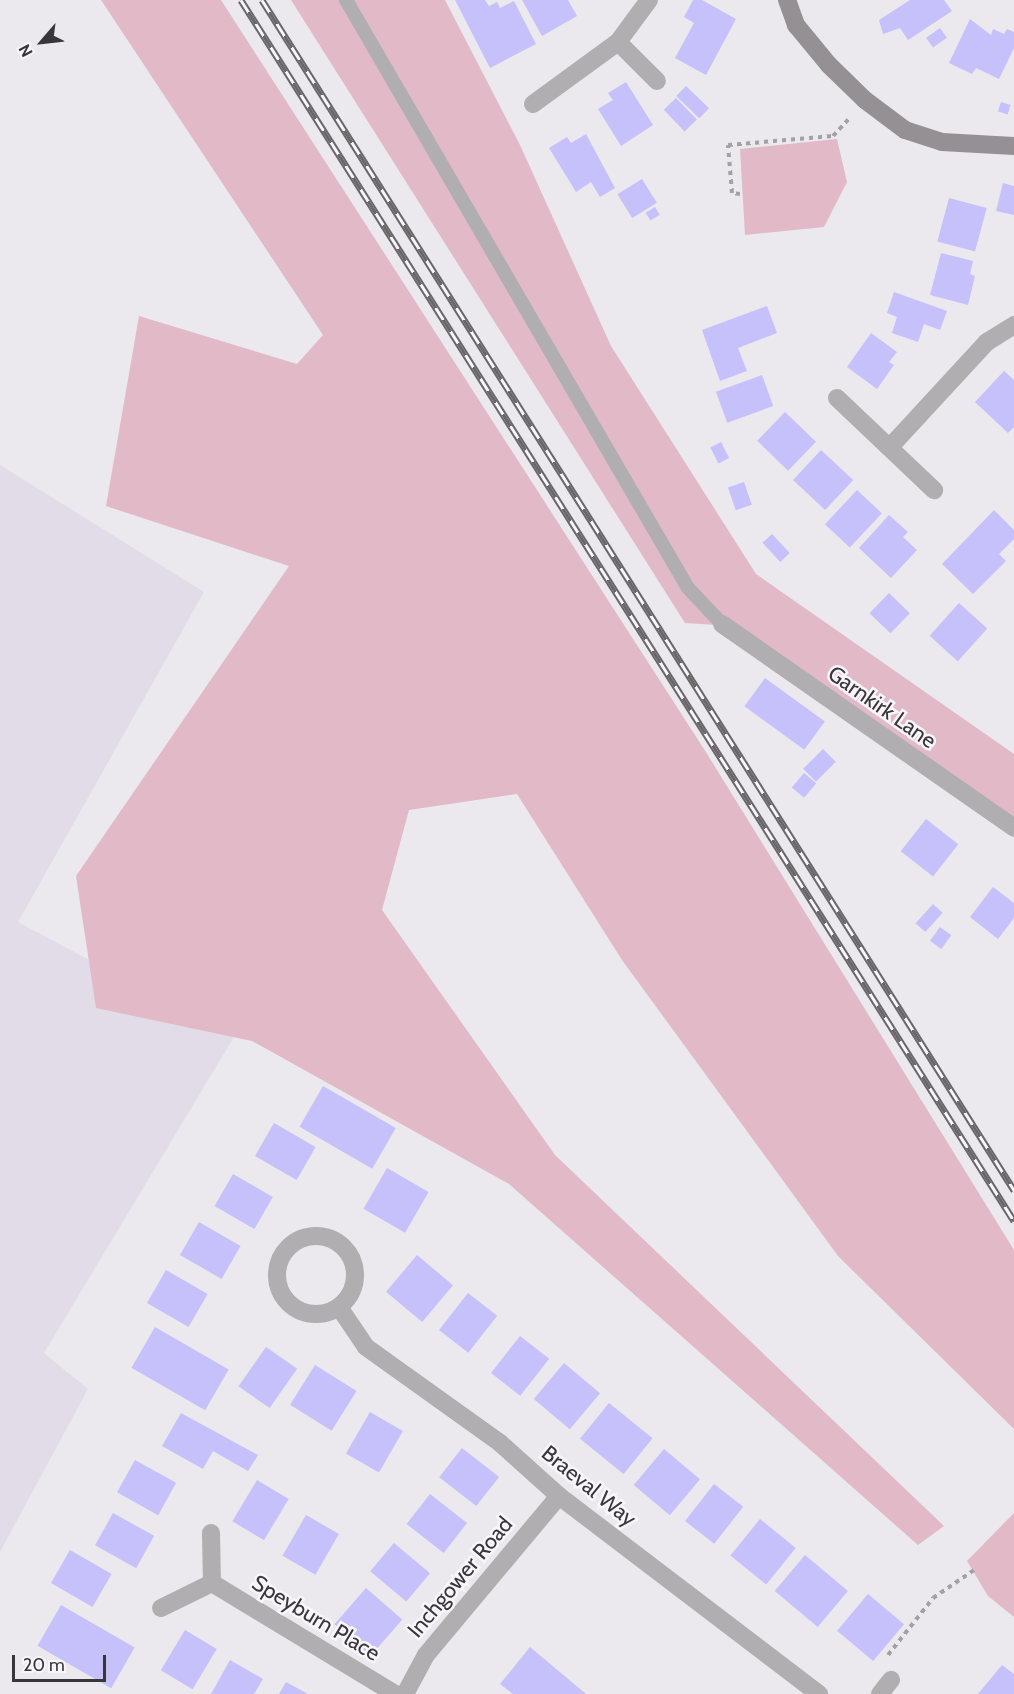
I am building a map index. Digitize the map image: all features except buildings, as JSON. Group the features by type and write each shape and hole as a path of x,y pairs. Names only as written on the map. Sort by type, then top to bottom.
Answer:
{"street":[{"path":"533,104 618,42 649,0"},
{"path":"787,0 796,25 829,65 865,100 905,130 942,142 1014,146"},
{"path":"618,42 657,81"},
{"path":"890,447 987,342 1014,325"},
{"path":"837,398 934,490"},
{"name":"Garnkirk Lane","path":"722,624 1014,828"},
{"path":"316,1235 339,1243 348,1252 353,1263 353,1287 339,1307 326,1312 306,1312 289,1303 280,1292 278,1265 293,1243 316,1235"},
{"name":"Braeval Way","path":"339,1307 366,1347 500,1443 560,1496 819,1694"},
{"name":"Inchgower Road","path":"405,1694 426,1655 560,1496"},
{"path":"161,1608 212,1583 211,1533"},
{"name":"Speyburn Place","path":"212,1583 394,1694"}],"lane":[{"path":"346,0 688,588 722,624"}],"path":[{"path":"740,194 732,193 728,145 833,136 865,100"},
{"path":"886,1687 881,1664 933,1598 974,1570"}],"shaded area":[{"path":"101,0 221,0 704,749 1014,1250 1014,1429 838,1256 622,960 517,794 409,810 382,910 555,1155 944,1526 918,1545 509,1184 252,1041 96,1008 76,876 289,566 106,506 139,316 297,364 323,335"},
{"path":"291,0 445,0 520,145 611,346 756,574 1014,754 1014,819 717,625 685,623"},
{"path":"837,139 847,182 824,227 745,235 740,149"},
{"path":"0,465 204,592 18,922 234,1037 44,1353 88,1389 0,1552"},
{"path":"1014,1513 1014,1617 988,1596 967,1561"}],"railway":[{"path":"241,0 1014,1221"},
{"path":"262,0 1014,1190"}]}
